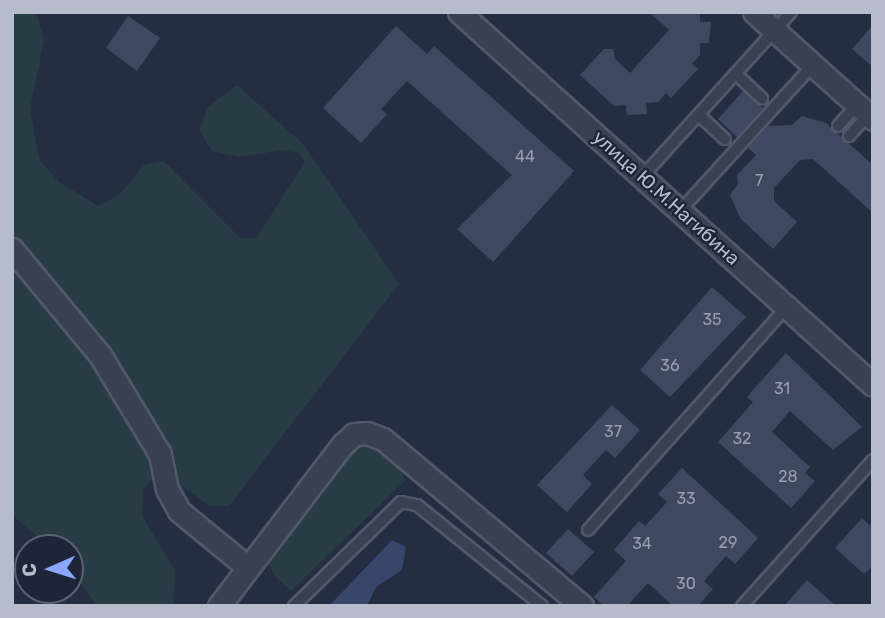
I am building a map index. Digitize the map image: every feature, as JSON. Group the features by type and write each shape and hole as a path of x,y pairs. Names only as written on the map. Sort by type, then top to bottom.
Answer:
{"street":[{"name":"улица Ю.М.Нагибина","path":"459,12 873,384"},
{"path":"754,12 866,113"},
{"path":"12,249 100,355 160,454 167,489 179,511 246,566"},
{"path":"219,606 237,587 246,566 343,444 354,434 368,433 383,439 582,606"}],"lane":[{"path":"642,177 738,76 791,12"},
{"path":"680,211 813,65"},
{"path":"738,76 762,98"},
{"path":"838,126 866,113"},
{"path":"849,136 866,113"},
{"path":"700,116 725,139"},
{"path":"587,530 787,307"},
{"path":"742,606 873,460"},
{"path":"294,606 395,507 410,502 542,606"}],"shaded area":[{"path":"12,12 36,12 44,40 30,109 39,159 59,182 98,206 119,195 144,165 164,161 240,238 256,238 305,162 299,153 283,150 241,157 212,151 199,130 208,107 237,85 303,144 399,284 229,506 210,506 175,481 150,481 143,490 142,516 175,570 173,606 97,606 84,588 84,534 34,534 12,515"},
{"path":"365,444 400,468 405,481 291,591 274,575 267,561 269,546 355,446"}],"water":[{"path":"392,540 406,547 402,570 376,587 367,606 329,606"}],"building":[{"path":"649,12 700,12 700,22 711,22 709,43 700,43 700,55 692,64 698,69 671,98 666,93 658,102 646,103 647,114 627,115 626,105 614,106 580,75 604,49 613,49 615,59 630,73 669,30"},
{"path":"128,16 160,38 137,71 106,48"},
{"path":"873,25 873,67 852,49"},
{"path":"396,26 427,54 434,46 574,171 493,262 457,229 512,175 407,81 381,109 387,114 361,143 323,108"},
{"path":"743,91 763,108 737,137 718,119"},
{"path":"802,116 826,123 873,165 873,213 813,159 800,160 774,188 774,201 797,222 773,249 740,218 730,195 738,184 737,175 756,155 748,148 768,126 792,125"},
{"path":"712,287 746,317 670,397 640,370"},
{"path":"786,353 862,427 833,450 790,411 772,432 810,467 805,473 815,481 791,508 718,442 753,402 747,397"},
{"path":"612,405 640,430 615,458 606,450 583,475 592,484 567,512 537,485"},
{"path":"682,468 758,538 735,564 726,556 704,581 713,589 698,606 673,606 648,583 627,606 604,606 594,597 626,561 614,550 639,521 645,526 667,502 658,494"},
{"path":"862,518 873,528 873,565 864,574 835,548"},
{"path":"568,529 594,552 572,576 546,553"},
{"path":"807,580 836,606 784,606"}]}
